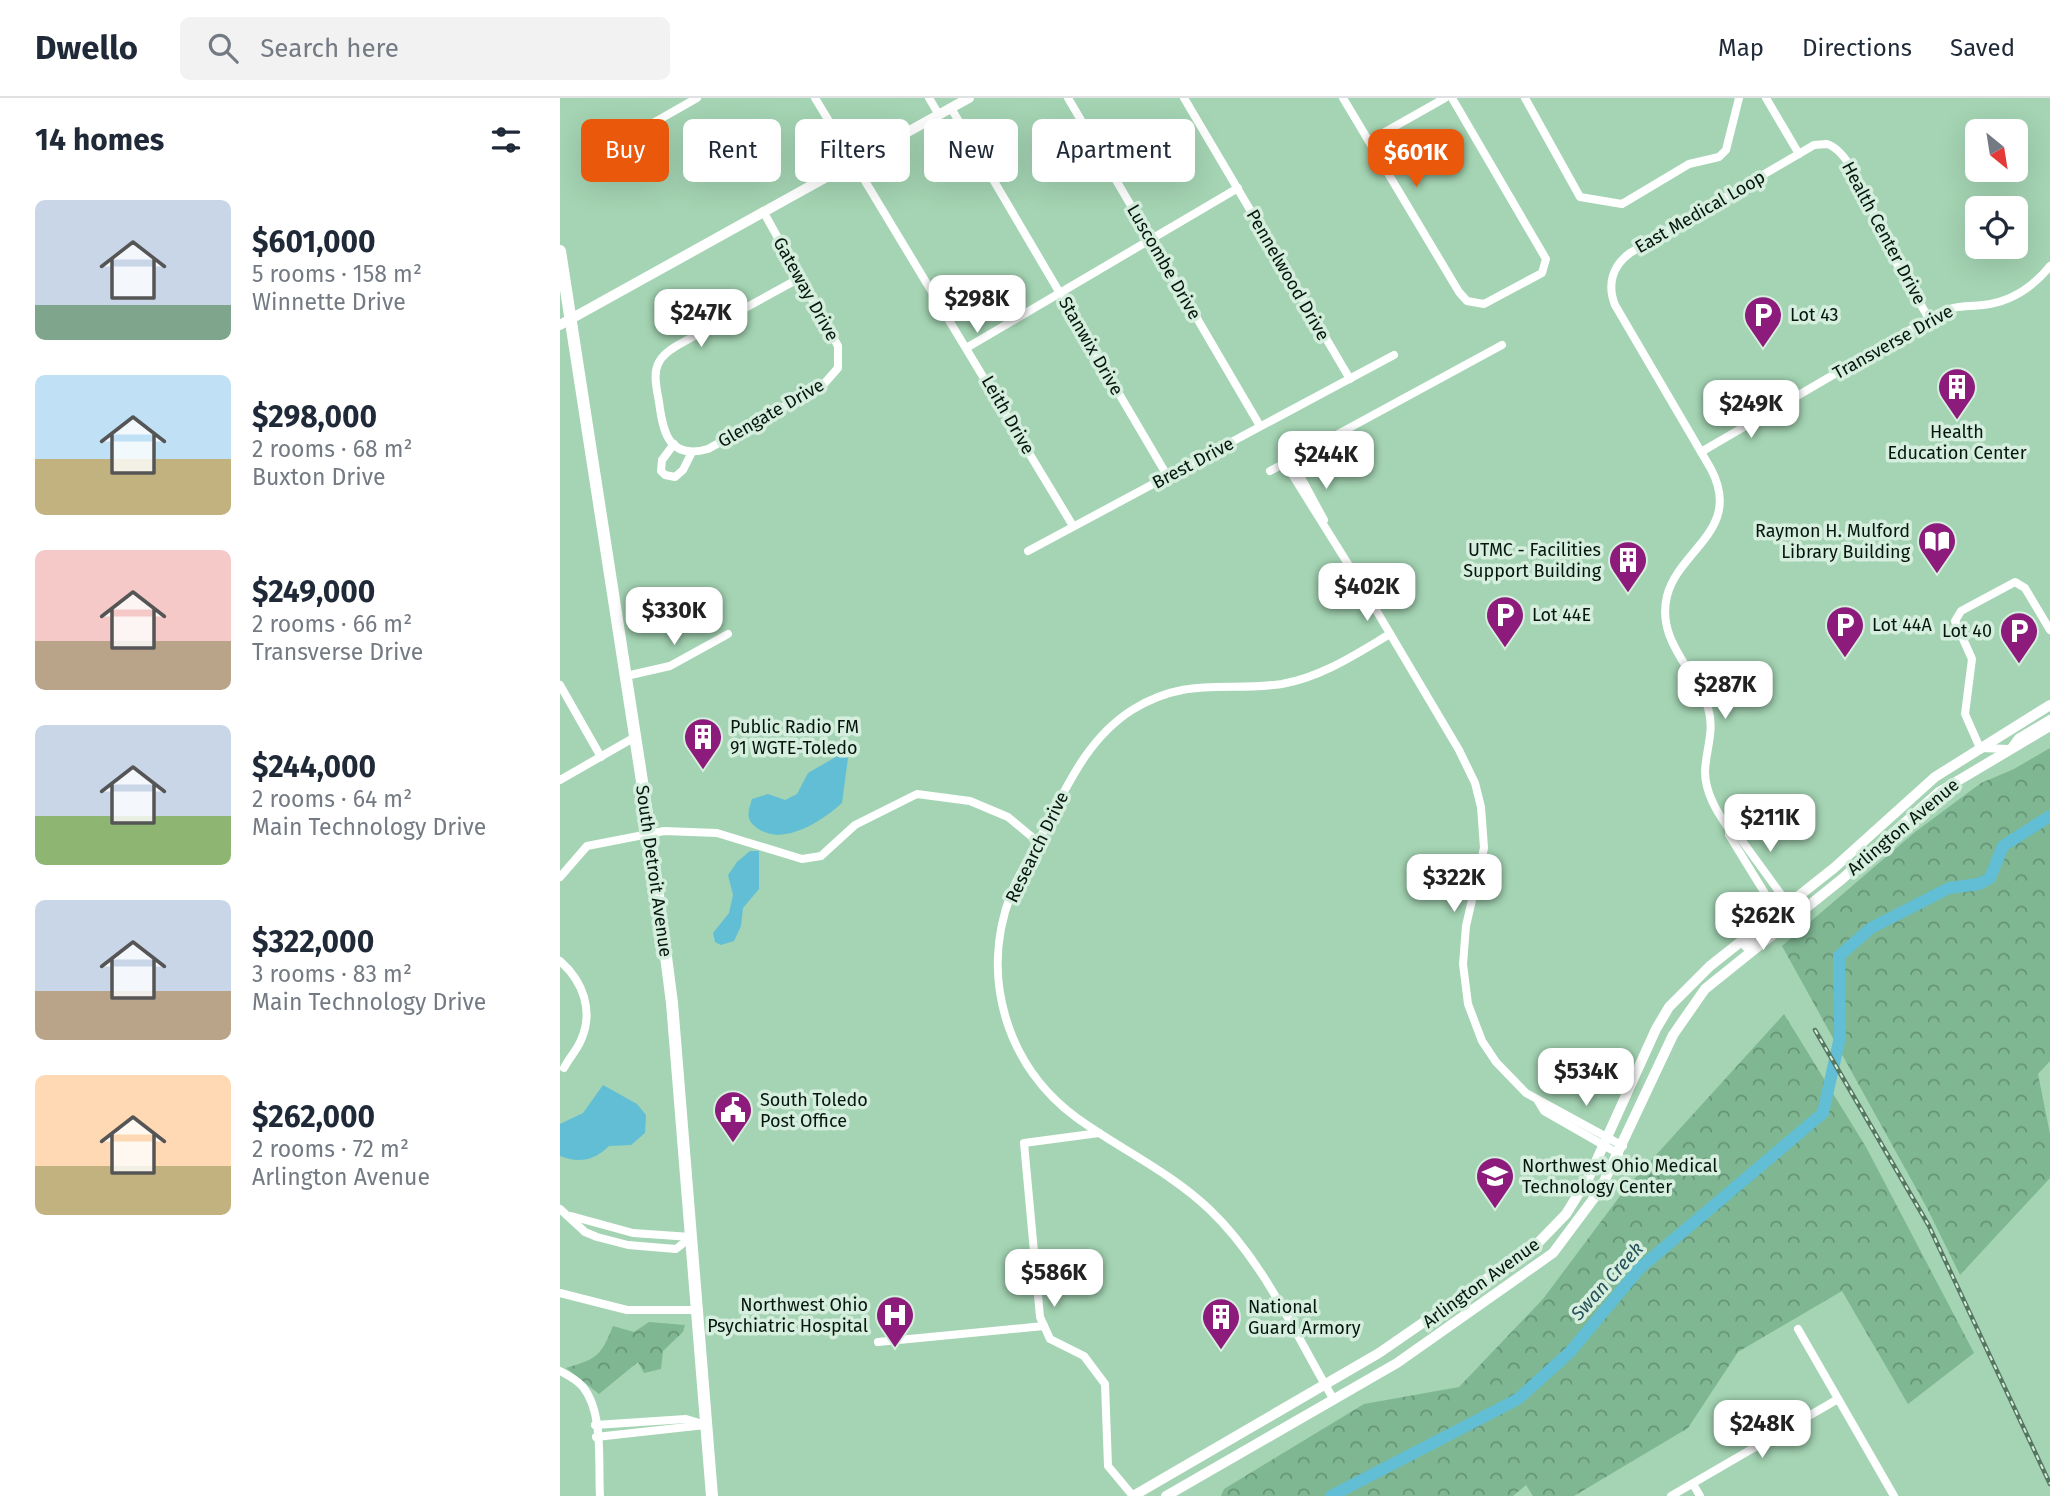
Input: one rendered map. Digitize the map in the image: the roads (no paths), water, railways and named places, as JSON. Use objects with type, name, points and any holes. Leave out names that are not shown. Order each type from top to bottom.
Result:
[{"type":"main road","points":[[910,131],[969,98]]},
{"type":"main road","points":[[565,322],[816,182]]},
{"type":"main road","name":"South Detroit Avenue","points":[[560,251],[565,322],[626,676],[672,1003],[712,1496]]},
{"type":"street","points":[[660,119],[697,98]]},
{"type":"street","name":"Leith Drive","points":[[815,98],[828,119]]},
{"type":"street","points":[[929,98],[939,115]]},
{"type":"street","name":"Luscombe Drive","points":[[1068,98],[1260,426]]},
{"type":"street","name":"Pennelwood Drive","points":[[1184,98],[1350,379]]},
{"type":"street","points":[[1343,98],[1463,298],[1477,305],[1490,302],[1542,273],[1547,262],[1452,98]]},
{"type":"street","points":[[1369,141],[1445,98]]},
{"type":"street","points":[[1525,98],[1580,198],[1615,204],[1622,204],[1689,164],[1719,157],[1726,150],[1739,98]]},
{"type":"street","points":[[1766,98],[1799,154]]},
{"type":"street","name":"Stanwix Drive","points":[[951,108],[1168,477]]},
{"type":"street","name":"Health Center Drive","points":[[1799,154],[1820,143],[1832,145],[1840,152],[1876,212],[1889,248],[1929,319]]},
{"type":"street","name":"East Medical Loop","points":[[1788,904],[1711,800],[1706,782],[1711,733],[1709,713],[1672,644],[1665,618],[1672,585],[1709,536],[1717,518],[1719,500],[1716,482],[1615,305],[1611,293],[1613,275],[1630,253],[1799,154]]},
{"type":"street","name":"Leith Drive","points":[[868,182],[1073,526]]},
{"type":"street","points":[[968,347],[1238,188]]},
{"type":"street","name":"Gateway Drive","points":[[763,211],[798,279],[838,346],[838,368]]},
{"type":"street","name":"Transverse Drive","points":[[1701,452],[1929,319],[1952,307],[1987,304],[2010,298],[2035,283],[2050,266]]},
{"type":"street","points":[[674,444],[662,460],[661,471],[665,475],[675,477],[695,452],[674,444],[663,430],[655,381],[662,358],[676,346],[798,279]]},
{"type":"street","points":[[1270,471],[1502,345]]},
{"type":"street","name":"Brest Drive","points":[[1028,551],[1394,355]]},
{"type":"street","name":"Glengate Drive","points":[[695,452],[824,385],[838,368]]},
{"type":"street","points":[[1288,461],[1466,762],[1481,807],[1483,860],[1463,951],[1465,991],[1471,1017],[1496,1062],[1515,1083],[1538,1101],[1550,1104],[1621,1150]]},
{"type":"street","points":[[2050,630],[2025,588],[2015,582],[1957,615],[1956,626],[1969,649],[1973,663],[1965,702],[1966,718],[1980,748],[2010,749],[2018,738],[2050,719]]},
{"type":"street","points":[[626,676],[670,666],[728,634]]},
{"type":"street","name":"Research Drive","points":[[1334,1400],[1250,1257],[1224,1224],[1179,1185],[1057,1103],[1028,1069],[1010,1034],[1000,1000],[998,967],[1001,932],[1011,894],[1084,755],[1111,726],[1142,705],[1192,687],[1274,684],[1306,678],[1340,664],[1391,634]]},
{"type":"street","points":[[560,685],[601,757]]},
{"type":"street","name":"Arlington Avenue","points":[[1133,1496],[1420,1328],[1537,1244],[1551,1231],[1578,1196],[1606,1142],[1656,1029],[1669,1007],[1710,966],[1834,868],[1935,777],[2050,705]]},
{"type":"street","name":"Arlington Avenue","points":[[1166,1496],[1420,1349],[1553,1253],[1600,1190],[1673,1035],[1705,989],[1833,886],[1939,792],[2050,726]]},
{"type":"street","points":[[560,780],[635,737]]},
{"type":"street","points":[[560,877],[587,846],[650,832],[717,833],[807,859],[829,851],[855,825],[917,794],[970,801],[1009,817],[1038,842]]},
{"type":"street","name":"East Medical Loop","points":[[1730,829],[1730,835],[1777,913]]},
{"type":"street","points":[[1705,989],[1720,966],[1783,918],[1788,904]]},
{"type":"street","points":[[560,961],[577,980],[587,1014],[581,1040],[564,1068]]},
{"type":"street","points":[[1099,1133],[1024,1143],[1040,1317],[1051,1339],[1084,1356],[1105,1384],[1108,1466],[1133,1496]]},
{"type":"street","points":[[560,1209],[585,1232],[628,1245],[676,1249],[691,1237]]},
{"type":"street","points":[[570,1216],[634,1233],[691,1237]]},
{"type":"street","points":[[560,1293],[627,1310],[698,1310]]},
{"type":"street","points":[[878,1342],[1044,1326]]},
{"type":"street","points":[[1798,1329],[1894,1496]]},
{"type":"street","points":[[560,1371],[583,1387],[590,1399],[596,1424],[600,1496]]},
{"type":"street","points":[[1671,1496],[1838,1399]]},
{"type":"street","points":[[596,1424],[687,1419],[706,1425]]},
{"type":"street","points":[[596,1437],[706,1425]]},
{"type":"street","points":[[1145,1496],[1198,1466],[1240,1434]]},
{"type":"street","points":[[1693,1484],[1700,1496]]},
{"type":"water","points":[[841,754],[848,758],[842,803],[834,810],[802,829],[778,835],[767,833],[751,822],[749,812],[752,799],[768,794],[785,800],[797,794],[808,773]]},
{"type":"water","points":[[750,851],[759,851],[759,889],[743,908],[741,926],[734,941],[721,945],[715,942],[713,933],[729,913],[733,895],[728,875],[737,862]]},
{"type":"water","points":[[603,1085],[637,1104],[646,1115],[645,1133],[631,1145],[609,1146],[598,1155],[586,1159],[574,1160],[560,1156],[560,1124],[583,1113]]},
{"type":"waterway","name":"Swan Creek","points":[[1331,1496],[1518,1399],[1570,1352],[1640,1268],[1823,1113],[1840,1037],[1839,956],[1871,928],[1949,888],[1979,884],[1990,878],[2003,846],[2050,816]]},
{"type":"railway","points":[[1815,1030],[1929,1226],[2050,1484]]},
{"type":"place","name":"Lot 43","points":[[1763,349]]},
{"type":"place","name":"Health Education Center","points":[[1957,421]]},
{"type":"place","name":"Raymon H. Mulford Library Building","points":[[1937,575]]},
{"type":"place","name":"UTMC - Facilities Support Building","points":[[1628,594]]},
{"type":"place","name":"Lot 44E","points":[[1505,649]]},
{"type":"place","name":"Lot 44A","points":[[1845,659]]},
{"type":"place","name":"Lot 40","points":[[2019,665]]},
{"type":"place","name":"Public Radio FM 91 WGTE-Toledo","points":[[703,771]]},
{"type":"place","name":"South Toledo Post Office","points":[[733,1144]]},
{"type":"place","name":"Northwest Ohio Medical Technology Center","points":[[1495,1210]]},
{"type":"place","name":"Northwest Ohio Psychiatric Hospital","points":[[895,1349]]},
{"type":"place","name":"National Guard Armory","points":[[1221,1351]]}]
